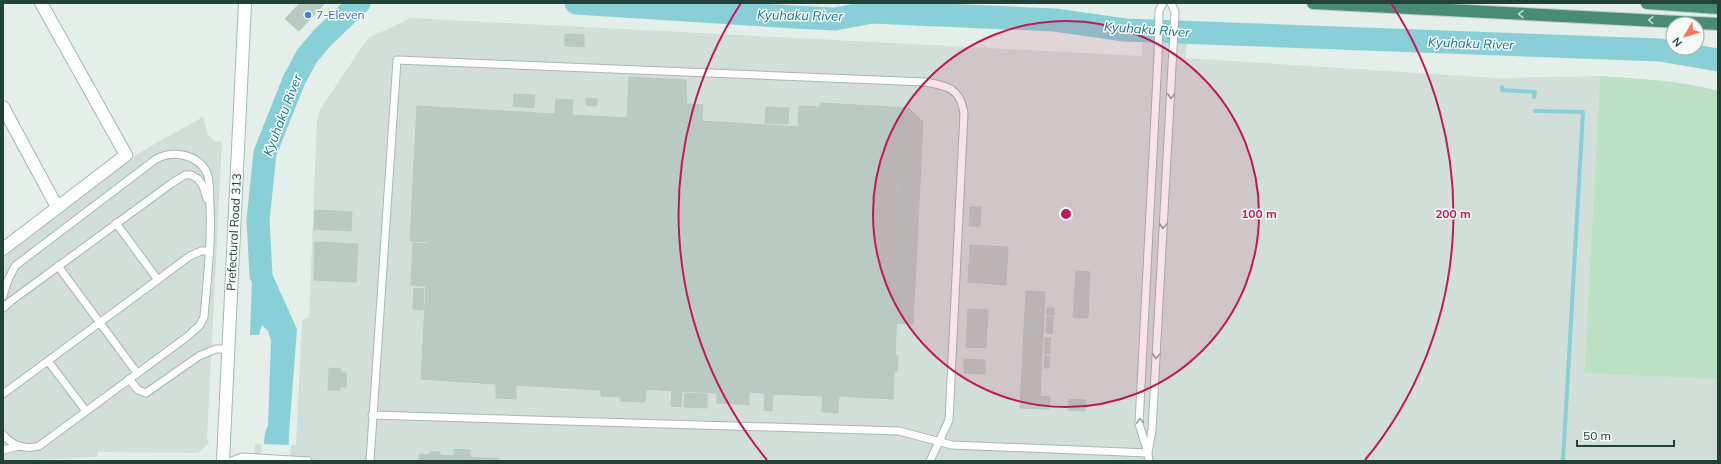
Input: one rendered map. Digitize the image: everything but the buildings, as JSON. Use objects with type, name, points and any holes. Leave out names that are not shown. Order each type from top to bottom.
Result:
[{"type":"highway","points":[[1313,3],[1718,24]]},
{"type":"highway","points":[[1647,3],[1718,8]]},
{"type":"main road","points":[[3,249],[126,155],[41,3]]},
{"type":"main road","name":"Prefectural Road 313","points":[[223,461],[245,3]]},
{"type":"main road","points":[[3,107],[57,207]]},
{"type":"lane","points":[[1148,453],[1139,424],[1158,57],[1159,11],[1163,3]]},
{"type":"lane","points":[[1148,461],[1153,422],[1174,22],[1174,12],[1171,3]]},
{"type":"lane","points":[[370,461],[397,60],[925,82],[941,85],[958,94],[962,101],[964,113],[949,420],[930,461]]},
{"type":"lane","points":[[3,296],[8,280],[15,266],[156,158],[166,154],[180,154],[189,157],[203,167],[207,173],[211,215],[204,316],[200,325],[188,336],[39,446],[27,448],[15,445],[3,435]]},
{"type":"lane","points":[[3,308],[58,266],[185,175],[191,175],[198,179],[203,186],[210,206]]},
{"type":"lane","points":[[116,224],[158,280]]},
{"type":"lane","points":[[3,394],[190,256],[201,251],[208,251]]},
{"type":"lane","points":[[58,266],[137,373]]},
{"type":"lane","points":[[129,379],[138,390],[146,393],[154,389],[199,356],[216,349],[229,349]]},
{"type":"lane","points":[[48,361],[86,411]]},
{"type":"lane","points":[[372,415],[899,431],[952,445],[1148,453]]},
{"type":"lane","points":[[3,450],[19,446]]},
{"type":"lane","points":[[232,461],[242,457],[308,461]]},
{"type":"shaded area","points":[[411,18],[1142,56],[1143,20],[1187,23],[1186,58],[1497,78],[1600,76],[1584,372],[1718,379],[1718,461],[254,461],[255,444],[296,445],[302,320],[309,317],[317,120],[321,108],[368,38]]},
{"type":"shaded area","points":[[203,117],[208,135],[214,141],[222,142],[207,437],[209,443],[198,453],[98,452],[97,457],[3,461],[3,255],[137,154]]},
{"type":"green space","points":[[1600,76],[1674,82],[1718,91],[1718,379],[1584,373]]},
{"type":"water","points":[[259,245],[297,329],[288,461],[262,461],[265,433],[268,425],[271,340],[268,331],[262,325],[259,335],[250,335],[253,253]]},
{"type":"pier","points":[[262,444],[291,445],[290,461],[260,461]]},
{"type":"waterway","name":"Kyuhaku River","points":[[261,275],[258,220],[265,153],[294,80],[307,56],[322,38],[359,3]]},
{"type":"waterway","name":"Kyuhaku River","points":[[576,3],[835,19],[872,12],[1055,20],[1125,30],[1660,50],[1718,60]]},
{"type":"waterway","points":[[1502,87],[1502,90],[1535,92],[1534,97]]},
{"type":"waterway","points":[[1535,111],[1583,112],[1563,461]]},
{"type":"place","name":"7-Eleven","points":[[308,15]]}]
